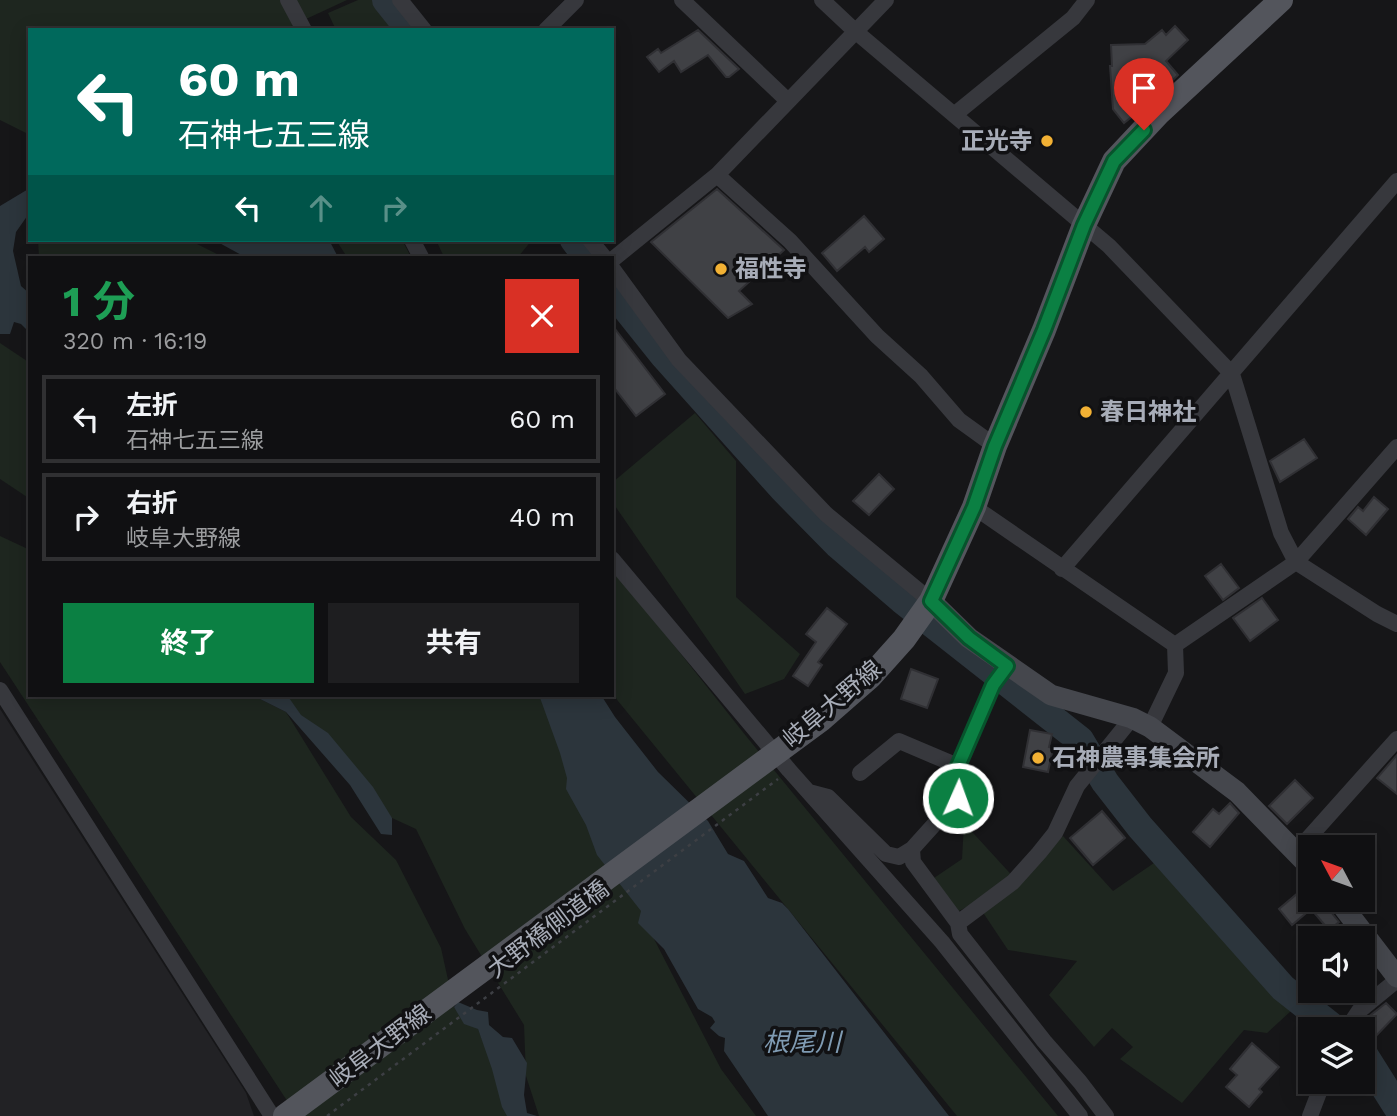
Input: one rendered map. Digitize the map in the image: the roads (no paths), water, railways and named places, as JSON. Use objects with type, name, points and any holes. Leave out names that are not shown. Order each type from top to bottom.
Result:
[{"type":"main road","name":"岐阜大野線","points":[[290,1112],[775,762],[870,677],[924,611],[974,507],[995,446],[1044,330],[1084,225],[1114,161],[1158,114],[1281,0]]},
{"type":"main road","points":[[924,611],[969,638],[1005,668],[1051,695],[1141,722],[1237,792],[1298,854]]},
{"type":"main road","points":[[1347,912],[1397,978]]},
{"type":"street","points":[[289,0],[303,28]]},
{"type":"street","points":[[400,0],[422,28]]},
{"type":"street","points":[[548,28],[576,0]]},
{"type":"street","points":[[682,0],[788,101]]},
{"type":"street","points":[[822,0],[1109,246],[1231,374],[1281,533],[1296,562],[1397,624]]},
{"type":"street","points":[[614,258],[717,175],[886,0]]},
{"type":"street","points":[[954,115],[1073,18],[1087,0]]},
{"type":"street","points":[[717,175],[790,241],[877,336],[921,376],[959,420],[995,446]]},
{"type":"street","points":[[1062,569],[1397,181]]},
{"type":"street","points":[[592,242],[603,256]]},
{"type":"street","points":[[614,271],[678,360],[817,505],[924,611]]},
{"type":"street","points":[[1175,645],[1296,562],[1397,447]]},
{"type":"street","points":[[974,507],[1175,645]]},
{"type":"street","points":[[614,561],[775,762],[809,792],[942,942],[1080,1116]]},
{"type":"street","points":[[958,922],[1013,882],[1055,833],[1077,786],[1141,722],[1176,673],[1175,645]]},
{"type":"street","points":[[809,792],[828,797],[886,854],[898,857],[912,849],[958,798],[958,766],[993,685],[1005,668]]},
{"type":"street","points":[[0,690],[272,1116]]},
{"type":"street","points":[[1296,852],[1397,739]]},
{"type":"street","points":[[860,773],[899,741],[958,766]]},
{"type":"street","points":[[912,849],[913,862],[958,922],[960,933],[1106,1116]]},
{"type":"street","points":[[1355,1017],[1397,978]]},
{"type":"street","points":[[1310,1116],[1318,1094]]},
{"type":"water","points":[[28,189],[28,215],[16,232],[13,251],[21,286],[28,292],[28,331],[21,324],[14,322],[10,334],[0,334],[0,206]]},
{"type":"water","points":[[218,242],[330,242],[337,256],[243,256]]},
{"type":"water","points":[[256,697],[288,697],[301,715],[328,733],[373,787],[392,818],[392,835],[381,834],[350,785],[286,712]]},
{"type":"water","name":"根尾川","points":[[540,697],[602,697],[658,772],[708,821],[728,854],[744,861],[768,898],[782,903],[788,909],[949,1116],[768,1116],[724,1051],[725,1038],[710,1028],[715,1022],[712,1017],[698,1009],[664,949],[638,923],[641,911],[597,855],[586,825],[566,789],[567,778]]},
{"type":"water","points":[[458,1002],[488,1012],[489,1025],[503,1037],[512,1038],[527,1063],[524,1095],[527,1113],[537,1116],[507,1116],[478,1029],[464,1024],[454,1007]]},
{"type":"waterway","points":[[386,0],[408,28]]},
{"type":"waterway","points":[[576,242],[586,256]]},
{"type":"waterway","points":[[614,294],[664,356],[783,489],[838,545],[902,600],[1080,740],[1105,782],[1140,827],[1283,988],[1320,1017]]},
{"type":"waterway","points":[[1375,1072],[1397,1107]]},
{"type":"place","name":"正光寺","points":[[1047,141]]},
{"type":"place","name":"福性寺","points":[[721,269]]},
{"type":"place","name":"春日神社","points":[[1086,412]]},
{"type":"place","name":"石神農事集会所","points":[[1038,758]]}]
